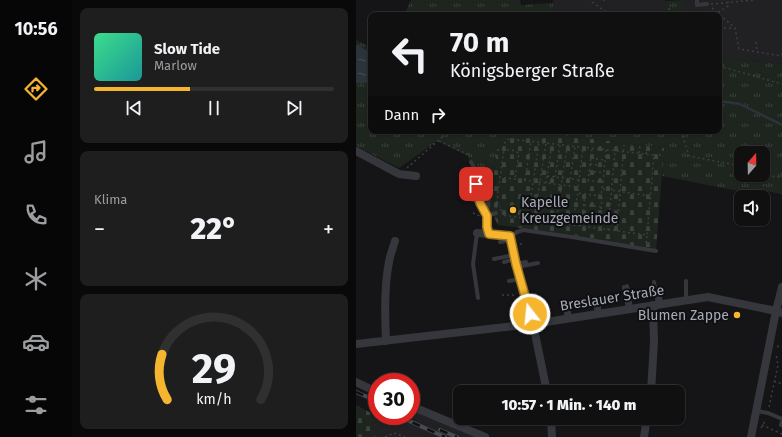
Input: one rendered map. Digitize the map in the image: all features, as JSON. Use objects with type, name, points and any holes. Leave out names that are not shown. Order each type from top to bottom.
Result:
[{"type":"street","points":[[356,151],[399,174],[416,176]]},
{"type":"street","points":[[477,233],[511,238],[515,261],[533,324],[546,385]]},
{"type":"street","points":[[386,341],[386,282],[389,261],[396,241]]},
{"type":"street","points":[[751,437],[779,312],[782,287]]},
{"type":"street","name":"Breslauer Straße","points":[[356,344],[533,324],[629,308],[712,297],[779,312]]},
{"type":"street","points":[[651,385],[657,304]]},
{"type":"street","points":[[356,382],[368,388]]},
{"type":"street","points":[[420,410],[485,437]]},
{"type":"street","points":[[551,425],[552,437]]},
{"type":"street","points":[[644,437],[646,425]]},
{"type":"lane","points":[[696,0],[697,5],[708,4]]},
{"type":"lane","points":[[471,162],[475,169],[491,175],[487,216],[487,227],[489,234]]},
{"type":"lane","points":[[476,184],[480,203],[487,216]]},
{"type":"lane","points":[[470,199],[480,203]]},
{"type":"lane","points":[[487,216],[496,213]]},
{"type":"lane","points":[[500,242],[511,238],[517,232],[523,230],[656,252]]},
{"type":"lane","points":[[477,233],[473,264],[478,298]]},
{"type":"lane","points":[[494,260],[538,263]]},
{"type":"lane","points":[[504,262],[526,262]]},
{"type":"lane","points":[[509,281],[520,279]]},
{"type":"lane","points":[[686,281],[686,300]]},
{"type":"lane","points":[[654,282],[657,304]]},
{"type":"lane","points":[[626,287],[629,308]]},
{"type":"lane","points":[[657,304],[659,291]]},
{"type":"lane","points":[[514,304],[526,301],[535,295]]},
{"type":"lane","points":[[597,302],[599,313]]},
{"type":"lane","points":[[567,307],[569,318]]},
{"type":"lane","points":[[756,411],[768,413],[782,422]]},
{"type":"path","points":[[708,4],[756,0]]},
{"type":"path","points":[[592,2],[606,12]]},
{"type":"path","points":[[719,12],[728,6],[729,2]]},
{"type":"path","points":[[708,4],[716,12]]},
{"type":"path","points":[[669,8],[670,12]]},
{"type":"path","points":[[722,17],[735,28],[739,49],[782,56],[782,49]]},
{"type":"path","points":[[722,28],[735,28]]},
{"type":"path","points":[[756,42],[757,52]]},
{"type":"path","points":[[722,67],[782,84]]},
{"type":"path","points":[[399,174],[446,134]]},
{"type":"path","points":[[682,134],[689,156],[734,165]]},
{"type":"path","points":[[502,208],[497,202],[499,177],[505,142],[509,139],[661,155]]},
{"type":"path","points":[[439,141],[470,156],[471,162],[465,169],[461,184]]},
{"type":"path","points":[[525,180],[531,142]]},
{"type":"path","points":[[522,218],[530,203],[539,142]]},
{"type":"path","points":[[534,220],[546,143]]},
{"type":"path","points":[[546,183],[552,144]]},
{"type":"path","points":[[555,177],[560,145]]},
{"type":"path","points":[[617,231],[624,145]]},
{"type":"path","points":[[631,152],[632,145]]},
{"type":"path","points":[[556,222],[567,146]]},
{"type":"path","points":[[570,179],[575,146]]},
{"type":"path","points":[[639,153],[640,146]]},
{"type":"path","points":[[572,225],[584,147]]},
{"type":"path","points":[[588,181],[592,148]]},
{"type":"path","points":[[646,154],[647,148]]},
{"type":"path","points":[[497,150],[512,150],[519,154],[515,179]]},
{"type":"path","points":[[600,229],[602,207],[601,196],[606,150]]},
{"type":"path","points":[[608,230],[615,151]]},
{"type":"path","points":[[645,249],[654,155]]},
{"type":"path","points":[[591,158],[606,160]]},
{"type":"path","points":[[590,164],[605,166]]},
{"type":"path","points":[[589,171],[604,173]]},
{"type":"path","points":[[546,176],[603,182]]},
{"type":"path","points":[[770,176],[782,177]]},
{"type":"path","points":[[499,177],[578,187]]},
{"type":"path","points":[[763,186],[765,182]]},
{"type":"path","points":[[602,188],[650,196]]},
{"type":"path","points":[[578,193],[601,196]]},
{"type":"path","points":[[581,226],[585,194]]},
{"type":"path","points":[[584,205],[602,207]]},
{"type":"path","points":[[496,213],[501,216],[647,235]]},
{"type":"path","points":[[582,216],[601,219]]},
{"type":"path","points":[[502,295],[514,295],[518,292]]},
{"type":"path","points":[[759,432],[768,413],[778,364],[776,352]]},
{"type":"path","points":[[774,381],[782,384]]},
{"type":"path","points":[[754,423],[782,434]]},
{"type":"path","points":[[385,437],[394,433],[405,437]]},
{"type":"shaded area","points":[[553,0],[665,0],[666,12],[554,12]]},
{"type":"shaded area","points":[[684,0],[782,0],[782,64],[722,58],[722,12],[684,12]]},
{"type":"shaded area","points":[[420,412],[479,437],[375,437],[373,425],[420,425]]},
{"type":"green space","points":[[411,0],[520,0],[521,5],[553,3],[554,12],[405,12]]},
{"type":"green space","points":[[684,0],[684,12],[666,12],[665,1]]},
{"type":"green space","points":[[356,40],[368,46],[368,134],[505,134],[499,138],[488,210],[468,156],[437,141],[399,168],[356,146]]},
{"type":"green space","points":[[722,58],[782,64],[782,194],[770,192],[770,190],[734,190],[662,176],[664,148],[552,134],[722,134]]},
{"type":"green space","points":[[505,134],[552,134],[664,148],[656,250],[573,235],[498,225],[492,213],[488,210],[499,138]]},
{"type":"green space","points":[[770,159],[782,159],[782,169],[770,169]]},
{"type":"green space","points":[[356,405],[368,411],[368,425],[373,425],[375,437],[356,437]]},
{"type":"water","points":[[356,46],[368,52],[368,82],[356,83]]},
{"type":"waterway","points":[[356,46],[368,52]]},
{"type":"waterway","points":[[722,101],[740,104],[782,125]]},
{"type":"railway","points":[[356,392],[368,397]]},
{"type":"railway","points":[[418,425],[445,437]]},
{"type":"railway","points":[[440,430],[457,437]]},
{"type":"place","name":"Kapelle Kreuzgemeinde","points":[[513,210]]},
{"type":"place","name":"Blumen Zappe","points":[[737,315]]},
{"type":"route","points":[[476,184],[480,203],[487,216],[487,227],[489,234],[510,236],[530,314]]}]
